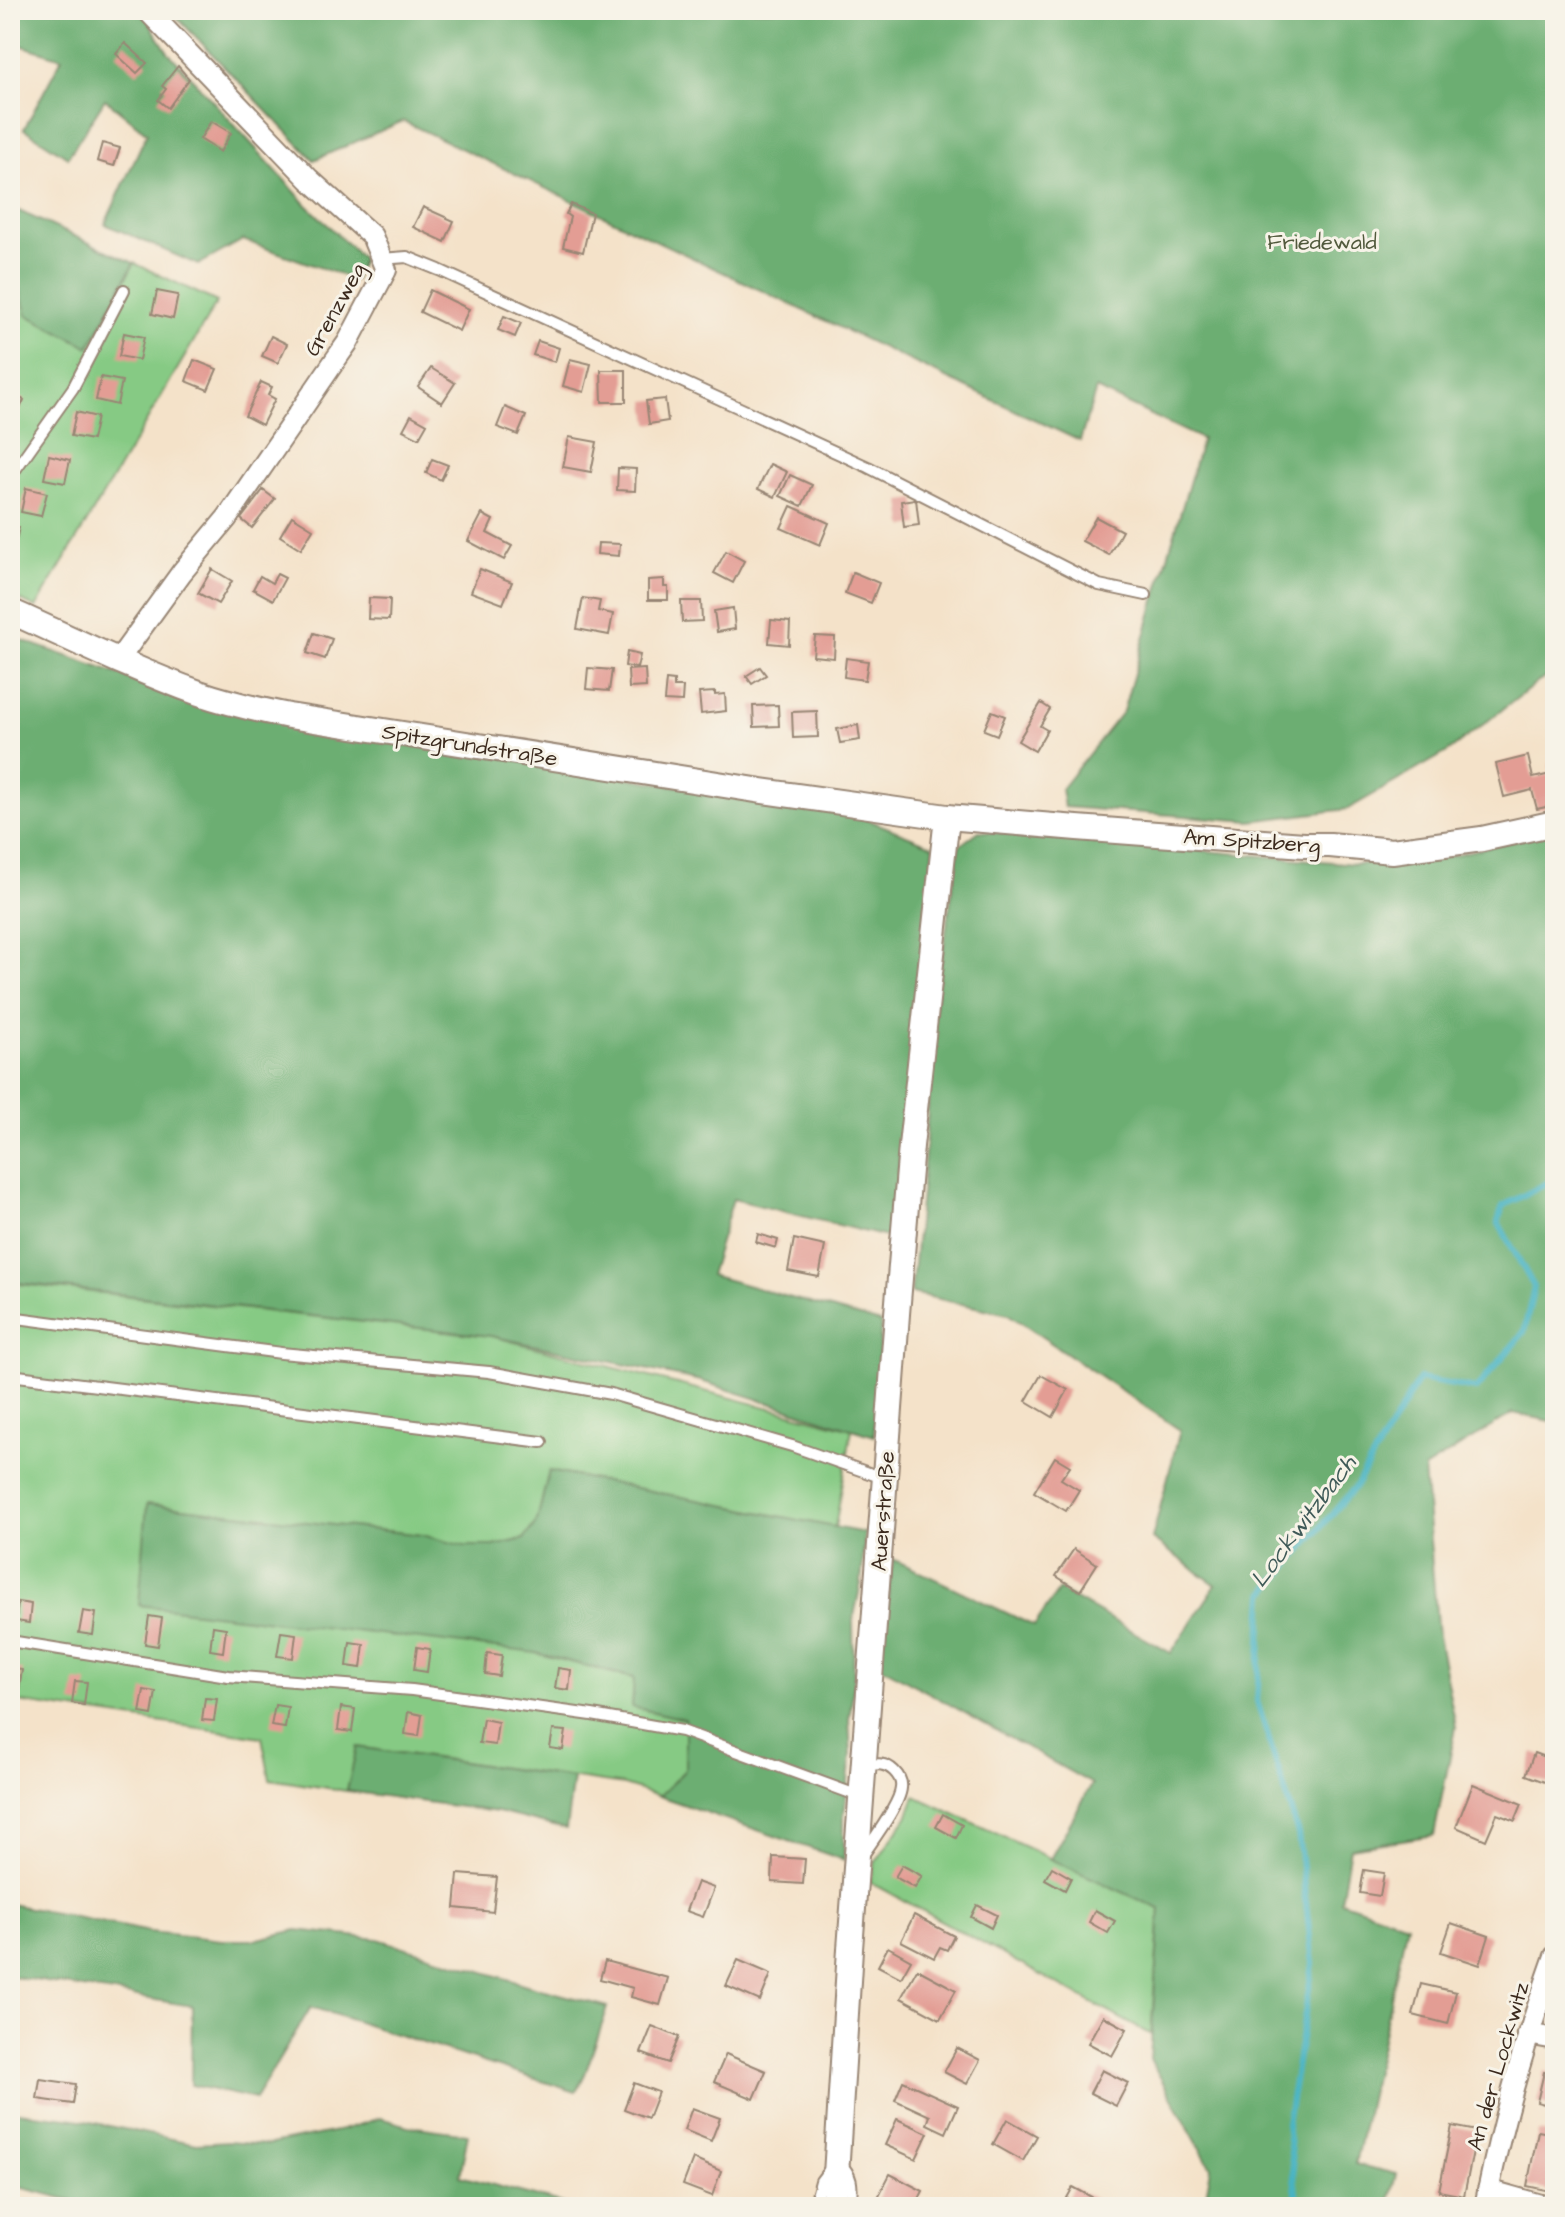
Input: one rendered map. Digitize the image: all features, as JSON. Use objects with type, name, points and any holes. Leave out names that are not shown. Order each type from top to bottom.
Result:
[{"type":"street","name":"Grenzweg","points":[[119,659],[182,572],[227,518],[348,342],[386,270],[372,236],[309,179],[147,10]]},
{"type":"street","name":"Spitzgrundstraße","points":[[10,611],[200,693],[242,706],[762,791],[947,817]]},
{"type":"street","name":"Am Spitzberg","points":[[947,817],[1392,851],[1482,839],[1555,823]]},
{"type":"street","name":"Auerstraße","points":[[834,2207],[863,1767],[911,1146],[947,817]]},
{"type":"street","name":"An der Lockwitz","points":[[1548,2207],[1487,2198],[1528,2034],[1555,1956]]},
{"type":"street","points":[[1528,2034],[1555,2039]]},
{"type":"lane","points":[[381,259],[407,257],[439,270],[868,467],[1099,585],[1146,595]]},
{"type":"lane","points":[[10,477],[73,388],[124,290]]},
{"type":"lane","points":[[10,1317],[281,1353],[489,1372],[611,1394],[792,1446],[884,1479]]},
{"type":"lane","points":[[10,1375],[542,1442]]},
{"type":"lane","points":[[10,1641],[228,1676],[412,1690],[682,1731],[861,1797]]},
{"type":"lane","points":[[856,1867],[898,1799],[902,1784],[897,1774],[886,1765],[878,1763],[863,1767]]},
{"type":"lane","points":[[814,2207],[821,2181],[837,2159],[849,2171],[851,2207]]},
{"type":"green space","points":[[10,10],[141,10],[168,52],[307,205],[362,258],[355,280],[243,240],[198,265],[105,224],[147,133],[105,99],[68,157],[24,129],[62,58],[10,42]]},
{"type":"green space","name":"Friedewald","points":[[170,10],[1555,10],[1555,673],[1538,682],[1449,751],[1348,809],[1251,821],[1064,807],[1061,789],[1123,711],[1202,439],[1096,389],[1080,441],[403,121],[314,160]]},
{"type":"green space","points":[[10,207],[134,263],[89,347],[27,315],[14,270],[10,267]]},
{"type":"green space","points":[[134,263],[217,302],[36,608],[10,595],[10,267],[90,346]]},
{"type":"green space","points":[[10,636],[217,709],[861,817],[934,846],[891,1238],[733,1199],[710,1275],[881,1323],[874,1436],[701,1381],[491,1336],[10,1282]]},
{"type":"green space","points":[[979,831],[1355,864],[1424,862],[1555,831],[1555,1422],[1513,1413],[1424,1469],[1438,1636],[1456,1727],[1434,1835],[1350,1848],[1341,1901],[1407,1924],[1355,2164],[1396,2174],[1388,2207],[1204,2207],[1211,2168],[1150,2059],[1160,1909],[1050,1859],[1092,1784],[879,1665],[893,1559],[1034,1626],[1059,1590],[1171,1653],[1216,1585],[1152,1539],[1180,1430],[1008,1314],[911,1293],[935,1004],[959,846]]},
{"type":"green space","points":[[10,1283],[491,1336],[852,1429],[835,1527],[549,1471],[537,1521],[524,1539],[494,1546],[464,1547],[422,1535],[147,1504],[536,1653],[635,1679],[632,1707],[685,1719],[685,1770],[659,1796],[624,1785],[358,1747],[347,1791],[270,1779],[262,1737],[10,1701]]},
{"type":"green space","points":[[549,1471],[865,1533],[861,1583],[853,1621],[854,1686],[849,1719],[851,1755],[844,1815],[844,1860],[659,1796],[685,1770],[685,1719],[632,1707],[634,1678],[536,1653],[139,1605],[147,1504],[422,1535],[464,1546],[494,1546],[524,1539],[537,1521]]},
{"type":"green space","points":[[357,1747],[573,1778],[566,1829],[497,1812],[347,1791]]},
{"type":"green space","points":[[915,1796],[1160,1909],[1151,2035],[870,1882],[875,1863],[907,1817]]},
{"type":"green space","points":[[10,1904],[150,1932],[222,1940],[254,1940],[297,1930],[378,1939],[608,2007],[576,2092],[311,2007],[255,2099],[191,2085],[192,2006],[10,1976]]},
{"type":"green space","points":[[10,2111],[76,2119],[196,2144],[228,2142],[266,2145],[342,2130],[380,2118],[409,2126],[468,2134],[460,2176],[576,2207],[100,2207],[10,2185]]},
{"type":"building","points":[[125,43],[147,63],[137,73],[116,54]]},
{"type":"building","points":[[178,66],[189,79],[168,108],[158,100],[166,89],[162,86]]},
{"type":"building","points":[[211,121],[231,133],[220,152],[200,139]]},
{"type":"building","points":[[102,143],[120,148],[114,166],[97,161]]},
{"type":"building","points":[[571,204],[592,213],[583,252],[563,247],[570,217],[566,214]]},
{"type":"building","points":[[423,207],[454,221],[445,242],[413,227]]},
{"type":"building","points":[[430,290],[469,309],[459,331],[420,312]]},
{"type":"building","points":[[157,291],[178,295],[173,319],[152,314]]},
{"type":"building","points":[[504,316],[521,323],[515,337],[498,330]]},
{"type":"building","points":[[124,333],[144,337],[139,360],[119,356]]},
{"type":"building","points":[[271,336],[287,344],[278,363],[262,356]]},
{"type":"building","points":[[538,341],[559,348],[555,362],[533,355]]},
{"type":"building","points":[[570,359],[591,364],[584,392],[563,386]]},
{"type":"building","points":[[194,360],[217,369],[208,390],[186,381]]},
{"type":"building","points":[[431,368],[455,383],[442,403],[418,387]]},
{"type":"building","points":[[601,370],[626,370],[626,402],[602,402]]},
{"type":"building","points":[[101,377],[122,381],[117,405],[96,400]]},
{"type":"building","points":[[261,382],[272,387],[268,395],[275,399],[262,425],[245,416]]},
{"type":"building","points":[[10,393],[24,400],[10,430]]},
{"type":"building","points":[[665,399],[668,421],[649,424],[646,401]]},
{"type":"building","points":[[505,407],[526,416],[518,435],[497,427]]},
{"type":"building","points":[[76,412],[97,417],[92,440],[71,436]]},
{"type":"building","points":[[411,415],[427,424],[419,438],[403,430]]},
{"type":"building","points":[[569,437],[597,442],[591,472],[563,467]]},
{"type":"building","points":[[49,455],[70,460],[65,483],[44,479]]},
{"type":"building","points":[[432,459],[448,465],[441,480],[426,473]]},
{"type":"building","points":[[770,464],[787,472],[775,497],[758,489]]},
{"type":"building","points":[[618,468],[636,469],[635,491],[617,490]]},
{"type":"building","points":[[790,475],[812,485],[802,506],[780,496]]},
{"type":"building","points":[[26,488],[47,493],[41,516],[21,512]]},
{"type":"building","points":[[263,490],[275,499],[252,528],[241,519]]},
{"type":"building","points":[[916,499],[919,525],[904,527],[901,501]]},
{"type":"building","points":[[791,506],[829,523],[820,545],[781,528]]},
{"type":"building","points":[[482,514],[493,520],[487,533],[512,546],[504,560],[468,541]]},
{"type":"building","points":[[292,516],[313,529],[301,549],[280,536]]},
{"type":"building","points":[[1096,517],[1122,531],[1109,555],[1082,541]]},
{"type":"building","points":[[10,525],[19,527],[14,550],[10,549]]},
{"type":"building","points":[[598,543],[620,544],[619,556],[597,554]]},
{"type":"building","points":[[726,551],[744,561],[733,583],[714,573]]},
{"type":"building","points":[[212,569],[232,581],[218,604],[198,593]]},
{"type":"building","points":[[480,569],[512,582],[503,604],[471,592]]},
{"type":"building","points":[[853,572],[879,583],[871,603],[845,593]]},
{"type":"building","points":[[277,574],[285,578],[273,600],[253,589],[260,576],[272,583]]},
{"type":"building","points":[[664,579],[664,587],[668,587],[668,600],[648,600],[648,580]]},
{"type":"building","points":[[369,598],[390,599],[389,620],[368,619]]},
{"type":"building","points":[[583,598],[600,601],[598,611],[613,614],[609,635],[577,629]]},
{"type":"building","points":[[681,601],[701,601],[702,621],[682,622]]},
{"type":"building","points":[[733,608],[735,629],[717,632],[714,611]]},
{"type":"building","points":[[771,620],[790,622],[789,645],[769,643]]},
{"type":"building","points":[[314,633],[332,639],[325,659],[307,653]]},
{"type":"building","points":[[815,636],[835,637],[834,658],[813,656]]},
{"type":"building","points":[[627,652],[640,655],[637,668],[625,666]]},
{"type":"building","points":[[846,658],[868,661],[865,680],[844,677]]},
{"type":"building","points":[[760,667],[766,675],[752,684],[746,676]]},
{"type":"building","points":[[588,668],[612,670],[609,691],[586,689]]},
{"type":"building","points":[[645,669],[646,687],[629,688],[628,670]]},
{"type":"building","points":[[666,680],[674,681],[674,687],[683,687],[682,702],[664,701]]},
{"type":"building","points":[[715,692],[715,695],[725,694],[726,711],[701,714],[699,693]]},
{"type":"building","points":[[1041,703],[1050,709],[1040,726],[1047,730],[1035,751],[1018,741]]},
{"type":"building","points":[[778,705],[779,726],[754,727],[753,706]]},
{"type":"building","points":[[817,711],[818,737],[793,738],[792,712]]},
{"type":"building","points":[[992,711],[1005,716],[997,735],[984,730]]},
{"type":"building","points":[[858,725],[860,740],[840,743],[837,729]]},
{"type":"building","points":[[1528,756],[1533,778],[1551,774],[1549,764],[1555,762],[1555,805],[1537,809],[1532,790],[1504,797],[1496,764]]},
{"type":"building","points":[[758,1234],[778,1240],[776,1248],[756,1242]]},
{"type":"building","points":[[794,1239],[825,1246],[819,1277],[788,1271]]},
{"type":"building","points":[[1041,1375],[1068,1390],[1053,1417],[1026,1401]]},
{"type":"building","points":[[1055,1457],[1070,1466],[1061,1479],[1079,1490],[1066,1511],[1034,1492]]},
{"type":"building","points":[[1074,1549],[1097,1564],[1080,1591],[1056,1576]]},
{"type":"building","points":[[18,1602],[31,1604],[29,1623],[16,1621]]},
{"type":"building","points":[[83,1611],[96,1613],[93,1635],[79,1633]]},
{"type":"building","points":[[149,1616],[162,1618],[158,1646],[145,1644]]},
{"type":"building","points":[[213,1626],[226,1628],[223,1652],[210,1650]]},
{"type":"building","points":[[281,1632],[296,1634],[293,1658],[277,1656]]},
{"type":"building","points":[[350,1642],[364,1644],[361,1668],[347,1666]]},
{"type":"building","points":[[417,1647],[430,1649],[427,1672],[414,1670]]},
{"type":"building","points":[[487,1653],[502,1655],[499,1676],[485,1674]]},
{"type":"building","points":[[10,1668],[22,1670],[19,1691],[10,1690]]},
{"type":"building","points":[[558,1668],[571,1670],[569,1690],[555,1688]]},
{"type":"building","points":[[75,1681],[87,1682],[84,1705],[72,1703]]},
{"type":"building","points":[[144,1690],[156,1692],[152,1715],[140,1713]]},
{"type":"building","points":[[205,1698],[217,1699],[214,1721],[202,1720]]},
{"type":"building","points":[[275,1705],[288,1707],[285,1728],[271,1726]]},
{"type":"building","points":[[341,1707],[355,1709],[352,1732],[338,1730]]},
{"type":"building","points":[[408,1712],[422,1715],[419,1736],[405,1734]]},
{"type":"building","points":[[483,1719],[498,1722],[495,1745],[479,1743]]},
{"type":"building","points":[[553,1730],[566,1731],[563,1750],[550,1748]]},
{"type":"building","points":[[1534,1753],[1555,1761],[1550,1784],[1526,1775]]},
{"type":"building","points":[[1473,1784],[1522,1804],[1515,1821],[1497,1814],[1486,1840],[1456,1827]]},
{"type":"building","points":[[943,1814],[962,1825],[956,1838],[936,1827]]},
{"type":"building","points":[[773,1857],[805,1859],[803,1884],[772,1882]]},
{"type":"building","points":[[902,1865],[922,1876],[915,1888],[895,1877]]},
{"type":"building","points":[[1052,1867],[1071,1878],[1065,1890],[1045,1879]]},
{"type":"building","points":[[1364,1870],[1384,1873],[1380,1896],[1360,1893]]},
{"type":"building","points":[[458,1874],[497,1877],[493,1912],[455,1908]]},
{"type":"building","points":[[697,1882],[714,1888],[703,1917],[686,1911]]},
{"type":"building","points":[[977,1905],[997,1915],[991,1928],[971,1917]]},
{"type":"building","points":[[1095,1910],[1115,1921],[1108,1933],[1089,1922]]},
{"type":"building","points":[[914,1915],[954,1936],[947,1950],[940,1947],[934,1958],[901,1941]]},
{"type":"building","points":[[1451,1923],[1489,1936],[1480,1965],[1441,1952]]},
{"type":"building","points":[[888,1947],[911,1960],[901,1978],[878,1966]]},
{"type":"building","points":[[738,1960],[771,1974],[760,2001],[726,1986]]},
{"type":"building","points":[[605,1961],[668,1978],[660,2005],[631,1997],[633,1988],[600,1979]]},
{"type":"building","points":[[917,1969],[956,1990],[940,2019],[901,1998]]},
{"type":"building","points":[[1421,1984],[1456,1992],[1448,2024],[1413,2015]]},
{"type":"building","points":[[1103,2016],[1127,2029],[1112,2056],[1088,2043]]},
{"type":"building","points":[[652,2026],[679,2037],[668,2063],[641,2053]]},
{"type":"building","points":[[957,2048],[980,2060],[967,2084],[944,2072]]},
{"type":"building","points":[[726,2054],[766,2071],[754,2099],[714,2082]]},
{"type":"building","points":[[1102,2070],[1128,2083],[1116,2106],[1090,2093]]},
{"type":"building","points":[[1544,2072],[1555,2075],[1555,2107],[1537,2102]]},
{"type":"building","points":[[40,2079],[76,2084],[73,2104],[37,2099]]},
{"type":"building","points":[[903,2081],[958,2106],[946,2133],[927,2124],[930,2116],[895,2100]]},
{"type":"building","points":[[634,2083],[658,2092],[648,2118],[624,2109]]},
{"type":"building","points":[[692,2108],[720,2118],[711,2141],[684,2130]]},
{"type":"building","points":[[897,2119],[928,2133],[916,2159],[885,2145]]},
{"type":"building","points":[[1007,2119],[1037,2136],[1023,2161],[993,2144]]},
{"type":"building","points":[[1452,2126],[1477,2131],[1464,2196],[1439,2191]]},
{"type":"building","points":[[1538,2131],[1555,2134],[1555,2192],[1527,2186]]},
{"type":"building","points":[[693,2159],[721,2171],[712,2196],[683,2185]]},
{"type":"building","points":[[890,2174],[923,2191],[915,2207],[883,2207],[875,2203]]},
{"type":"building","points":[[1073,2187],[1097,2200],[1093,2207],[1062,2207]]},
{"type":"waterway","name":"Lockwitzbach","points":[[1298,2207],[1287,2124],[1313,1964],[1298,1834],[1257,1701],[1264,1594],[1356,1486],[1419,1379],[1476,1389],[1524,1332],[1534,1287],[1498,1222],[1503,1206],[1555,1179]]}]
